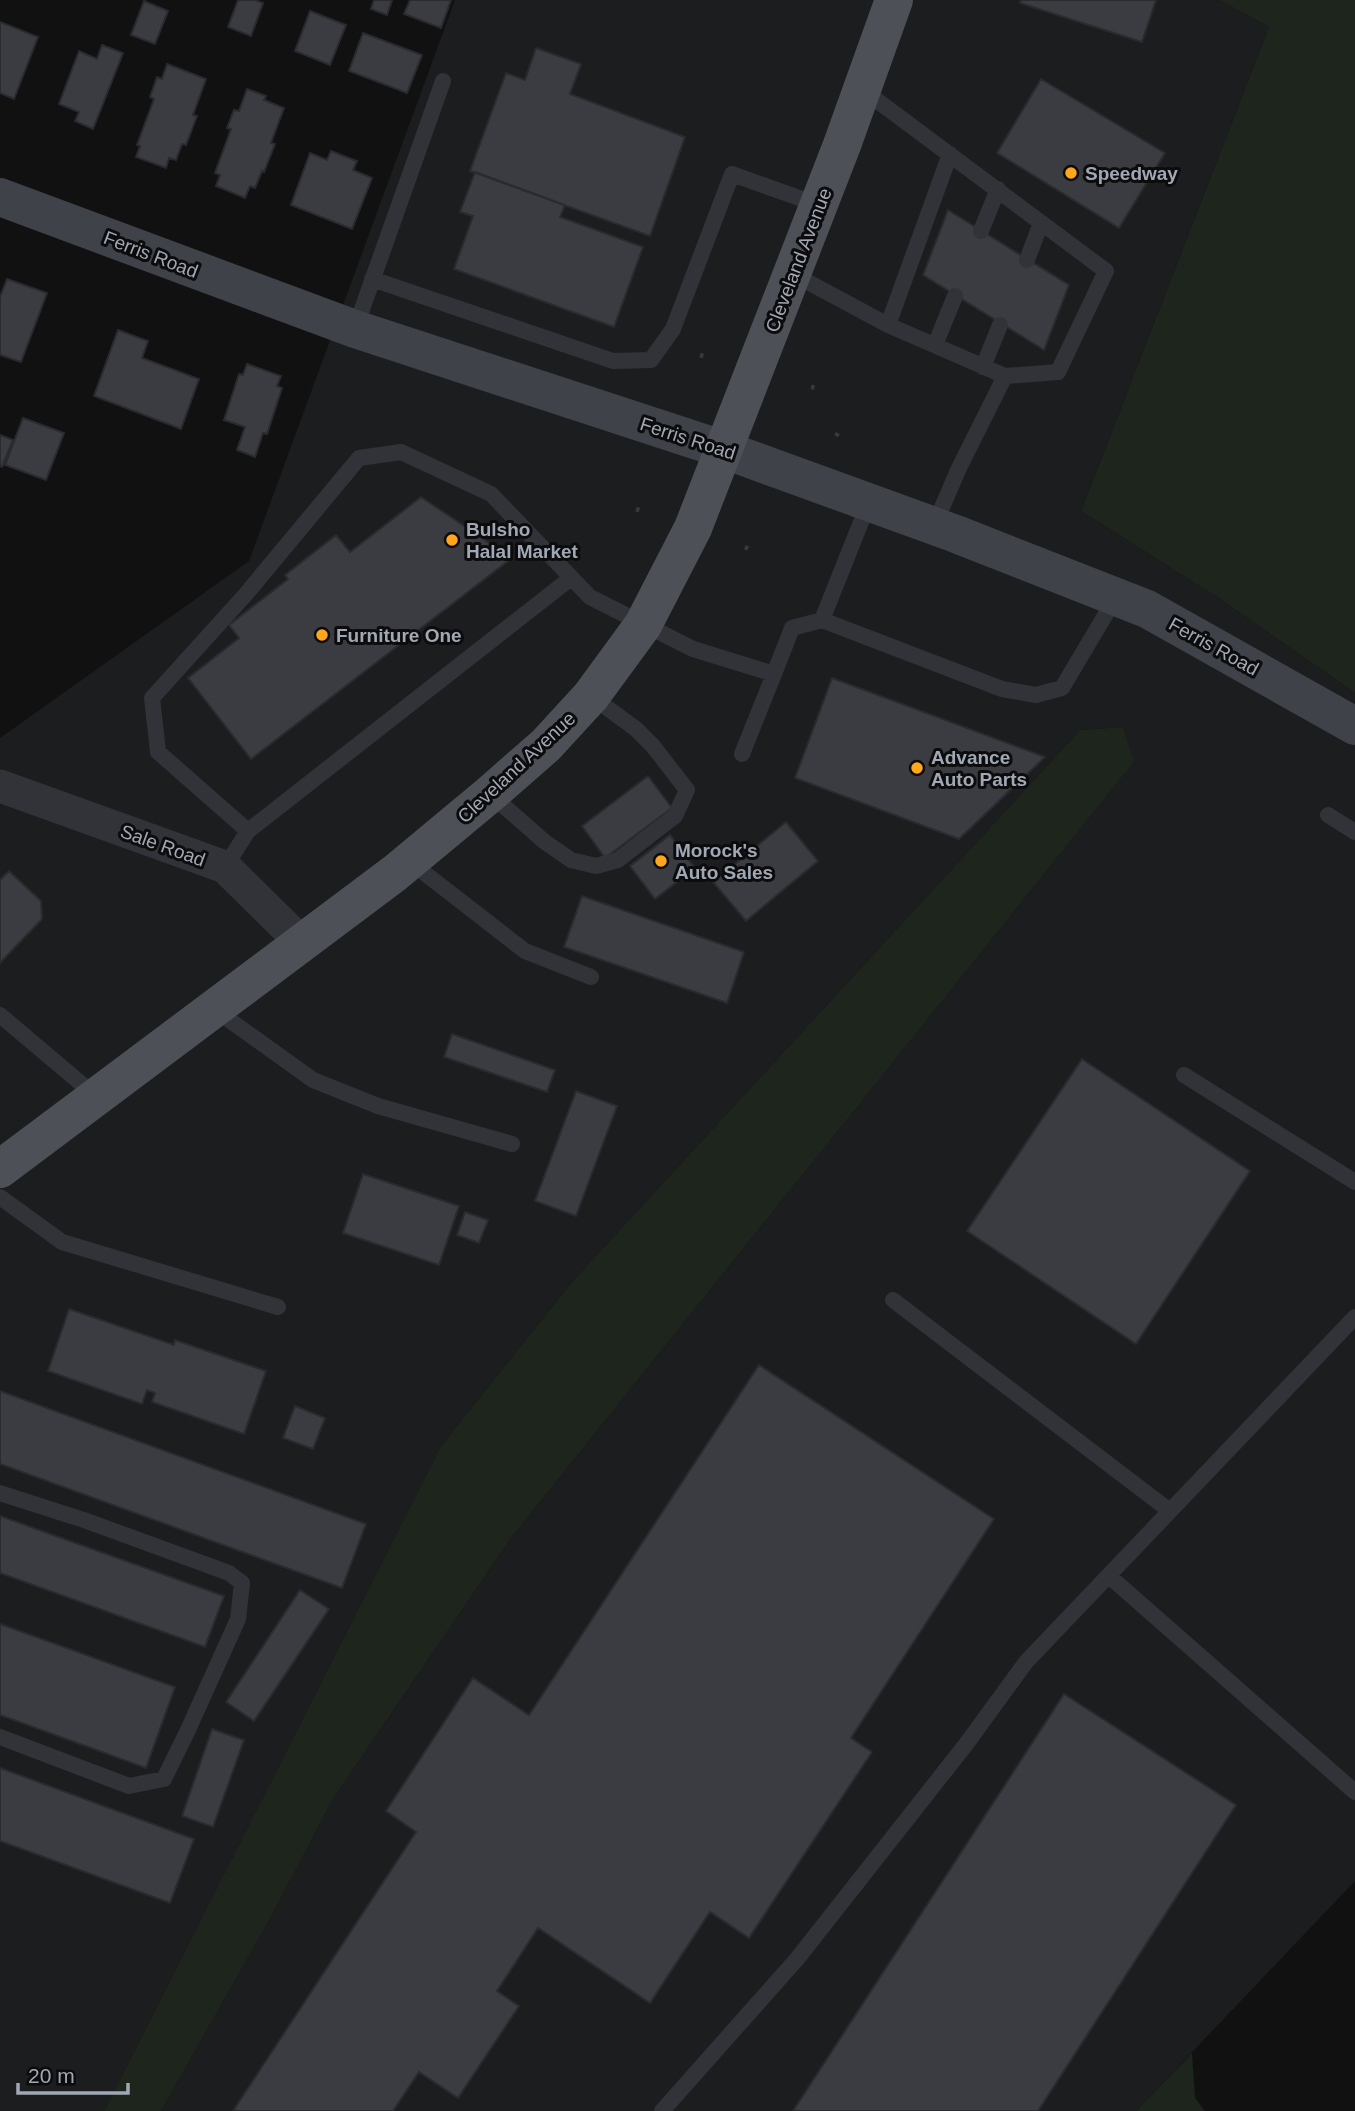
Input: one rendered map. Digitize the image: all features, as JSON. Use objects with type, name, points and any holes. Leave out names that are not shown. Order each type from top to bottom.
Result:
[{"type":"main road","name":"Cleveland Avenue","points":[[0,1169],[409,861],[546,745],[591,696],[643,625],[690,535],[793,274],[894,0]]},
{"type":"main road","name":"Ferris Road","points":[[0,197],[355,329],[725,450],[934,526],[1116,597],[1147,610],[1355,726]]},
{"type":"street","name":"Sale Road","points":[[0,786],[225,867],[302,943]]},
{"type":"lane","points":[[355,329],[443,81]]},
{"type":"lane","points":[[793,274],[888,325],[1005,376],[1058,372],[1106,271],[862,90]]},
{"type":"lane","points":[[888,325],[950,154]]},
{"type":"lane","points":[[372,279],[613,361],[651,360],[673,329],[732,174],[819,205]]},
{"type":"lane","points":[[981,231],[998,189]]},
{"type":"lane","points":[[1027,260],[1041,223]]},
{"type":"lane","points":[[935,345],[955,296]]},
{"type":"lane","points":[[984,367],[1000,325]]},
{"type":"lane","points":[[934,526],[959,468],[1005,376]]},
{"type":"lane","points":[[248,831],[158,752],[152,698],[246,594],[359,458],[401,452],[491,494],[590,597],[693,649],[774,674]]},
{"type":"lane","points":[[822,620],[869,502]]},
{"type":"lane","points":[[225,867],[248,831],[572,578]]},
{"type":"lane","points":[[742,754],[792,628],[822,620],[1002,689],[1035,695],[1062,688],[1116,597]]},
{"type":"lane","points":[[490,794],[570,860],[596,866],[618,860],[675,816],[687,790],[653,746],[636,729],[591,696]]},
{"type":"lane","points":[[1328,815],[1355,832]]},
{"type":"lane","points":[[409,861],[525,951],[591,977]]},
{"type":"lane","points":[[214,1009],[313,1080],[378,1106],[512,1143]]},
{"type":"lane","points":[[0,1016],[97,1097]]},
{"type":"lane","points":[[1184,1074],[1355,1182]]},
{"type":"lane","points":[[0,1197],[62,1242],[278,1307]]},
{"type":"lane","points":[[893,1300],[1170,1511]]},
{"type":"lane","points":[[662,2111],[797,1959],[967,1744],[1026,1662],[1355,1317]]},
{"type":"lane","points":[[0,1493],[84,1520],[229,1573],[242,1583],[238,1619],[164,1779],[130,1786],[0,1737]]},
{"type":"lane","points":[[1108,1576],[1355,1792]]},
{"type":"path","points":[[811,387],[818,388]]},
{"type":"path","points":[[636,509],[642,511]]},
{"type":"path","points":[[745,547],[751,550]]},
{"type":"shaded area","points":[[455,0],[1219,0],[1269,27],[1081,511],[1220,599],[1355,693],[1355,1881],[1136,2111],[161,2111],[271,1917],[333,1799],[511,1538],[1133,763],[1123,727],[1080,730],[571,1283],[441,1446],[104,2111],[0,2111],[0,738],[249,561]]},
{"type":"shaded area","points":[[1219,0],[1355,0],[1355,693],[1220,599],[1081,511],[1269,27]]},
{"type":"shaded area","points":[[1123,727],[1134,762],[511,1538],[333,1799],[271,1917],[161,2111],[104,2111],[441,1446],[571,1283],[1080,730]]},
{"type":"shaded area","points":[[1192,2053],[1195,2098],[1205,2111],[1136,2111]]},
{"type":"building","points":[[238,0],[263,3],[251,36],[228,27]]},
{"type":"building","points":[[374,0],[392,0],[387,15],[371,9]]},
{"type":"building","points":[[410,0],[451,0],[441,28],[404,14]]},
{"type":"building","points":[[1021,0],[1156,0],[1142,42],[1020,3]]},
{"type":"building","points":[[144,1],[168,11],[155,44],[131,35]]},
{"type":"building","points":[[310,11],[346,25],[330,65],[295,51]]},
{"type":"building","points":[[0,22],[38,37],[14,99],[0,93]]},
{"type":"building","points":[[363,33],[422,55],[407,93],[349,71]]},
{"type":"building","points":[[102,45],[123,53],[93,129],[75,121],[79,112],[59,104],[79,51],[97,59]]},
{"type":"building","points":[[536,48],[581,64],[570,94],[685,137],[650,236],[470,171],[506,73],[525,80]]},
{"type":"building","points":[[167,64],[206,79],[193,115],[197,116],[186,145],[182,144],[176,160],[169,158],[166,168],[136,157],[140,146],[137,145],[154,99],[150,97],[157,77],[162,79]]},
{"type":"building","points":[[1041,79],[1165,153],[1119,228],[997,153]]},
{"type":"building","points":[[247,89],[266,96],[264,100],[284,108],[271,143],[275,144],[264,172],[262,171],[255,188],[250,186],[245,198],[216,186],[220,175],[215,173],[231,129],[227,128],[234,110],[239,111]]},
{"type":"building","points":[[331,151],[357,161],[353,170],[372,178],[352,229],[291,205],[310,153],[327,160]]},
{"type":"building","points":[[475,172],[565,205],[560,217],[643,247],[614,327],[454,269],[473,216],[460,212]]},
{"type":"building","points":[[948,210],[1069,285],[1044,350],[923,275]]},
{"type":"building","points":[[7,279],[47,293],[21,362],[0,355],[0,297]]},
{"type":"building","points":[[118,330],[148,341],[142,358],[199,379],[181,429],[94,396]]},
{"type":"building","points":[[247,364],[281,376],[277,386],[282,388],[267,434],[263,433],[255,457],[237,450],[245,427],[224,420],[239,374],[243,375]]},
{"type":"building","points":[[23,418],[64,433],[46,480],[5,465]]},
{"type":"building","points":[[0,435],[13,440],[2,467],[0,466]]},
{"type":"building","points":[[421,497],[512,558],[251,759],[188,678],[239,638],[229,625],[288,579],[285,575],[336,535],[350,552]]},
{"type":"building","name":"Advance Auto Parts","points":[[832,678],[1045,757],[959,839],[795,778]]},
{"type":"building","points":[[648,776],[672,808],[605,858],[582,826]]},
{"type":"building","points":[[786,822],[818,861],[746,921],[713,882]]},
{"type":"building","points":[[670,835],[695,868],[655,899],[630,866]]},
{"type":"building","points":[[9,871],[41,901],[42,919],[0,963],[0,880]]},
{"type":"building","points":[[582,896],[744,952],[727,1003],[564,947]]},
{"type":"building","points":[[452,1034],[555,1070],[547,1092],[444,1057]]},
{"type":"building","points":[[1082,1059],[1250,1171],[1136,1344],[967,1231]]},
{"type":"building","points":[[576,1091],[617,1106],[576,1216],[535,1201]]},
{"type":"building","points":[[363,1174],[459,1206],[439,1265],[343,1233]]},
{"type":"building","points":[[465,1212],[488,1220],[479,1243],[457,1235]]},
{"type":"building","points":[[69,1309],[174,1345],[175,1340],[266,1371],[244,1434],[152,1402],[155,1393],[147,1390],[142,1404],[48,1371]]},
{"type":"building","points":[[759,1365],[994,1519],[851,1738],[872,1752],[749,1938],[710,1912],[650,2003],[538,1928],[497,1991],[519,2006],[458,2098],[419,2072],[393,2111],[233,2111],[416,1832],[386,1811],[473,1678],[529,1715]]},
{"type":"building","points":[[0,1391],[366,1524],[342,1588],[0,1464]]},
{"type":"building","points":[[295,1406],[325,1418],[313,1449],[283,1438]]},
{"type":"building","points":[[0,1516],[224,1596],[205,1647],[0,1573]]},
{"type":"building","points":[[300,1590],[329,1609],[254,1721],[226,1702]]},
{"type":"building","points":[[0,1624],[175,1687],[146,1768],[0,1715]]},
{"type":"building","points":[[1064,1694],[1236,1805],[1038,2111],[793,2111]]},
{"type":"building","points":[[212,1729],[244,1740],[213,1827],[182,1816]]},
{"type":"building","points":[[0,1768],[194,1839],[170,1903],[0,1841]]},
{"type":"place","name":"Speedway","points":[[1071,173]]},
{"type":"place","name":"Bulsho Halal Market","points":[[452,540]]},
{"type":"place","name":"Furniture One","points":[[322,635]]},
{"type":"place","name":"Advance Auto Parts","points":[[917,768]]},
{"type":"place","name":"Morock's Auto Sales","points":[[661,861]]}]
